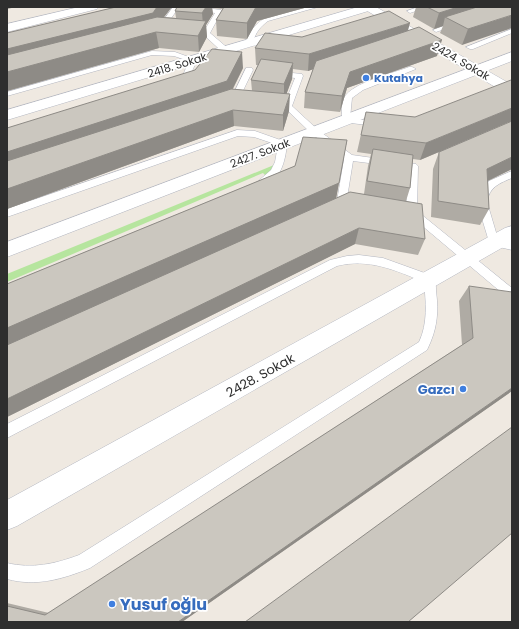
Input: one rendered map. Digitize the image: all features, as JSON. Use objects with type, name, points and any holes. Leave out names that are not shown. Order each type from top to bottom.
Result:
[{"type":"street","points":[[7,28],[93,7]]},
{"type":"street","name":"2418. Sokak","points":[[7,115],[369,7]]},
{"type":"street","name":"2424. Sokak","points":[[369,7],[512,90]]},
{"type":"street","name":"2427. Sokak","points":[[7,250],[512,56]]},
{"type":"street","name":"2428. Sokak","points":[[7,516],[468,257],[506,240]]},
{"type":"lane","points":[[271,46],[249,43],[253,31],[262,22],[315,7]]},
{"type":"lane","points":[[410,11],[425,7]]},
{"type":"lane","points":[[161,29],[182,8],[222,11],[206,33]]},
{"type":"lane","points":[[436,30],[464,21]]},
{"type":"lane","points":[[183,31],[206,33],[224,51],[252,70],[235,99],[250,101]]},
{"type":"lane","points":[[470,47],[512,31]]},
{"type":"lane","points":[[7,94],[152,53],[175,54],[193,60],[183,79],[168,88]]},
{"type":"lane","points":[[387,125],[346,120],[347,101],[349,96],[356,89],[412,69]]},
{"type":"lane","points":[[270,72],[299,76],[288,106]]},
{"type":"lane","points":[[265,103],[288,106],[315,132],[349,158],[413,166],[408,210],[468,257],[512,295]]},
{"type":"lane","points":[[7,213],[232,134],[243,132],[255,134],[283,144],[278,170],[267,180],[253,186]]},
{"type":"lane","points":[[349,158],[342,201],[365,204]]},
{"type":"lane","points":[[506,240],[482,208],[482,196],[490,184],[512,174]]},
{"type":"lane","points":[[7,431],[334,263],[350,259],[367,258],[380,261],[429,279],[433,317],[429,337],[423,346],[84,562],[63,570],[42,574],[15,574],[7,571]]},
{"type":"green space","points":[[274,165],[268,178],[263,173],[7,282],[7,274]]},
{"type":"building","points":[[116,7],[157,7],[153,13],[7,49],[7,33]]},
{"type":"building","points":[[177,7],[206,7],[202,13],[175,11]]},
{"type":"building","points":[[224,7],[256,7],[247,23],[216,20]]},
{"type":"building","points":[[427,7],[458,7],[439,13]]},
{"type":"building","points":[[477,7],[512,7],[512,15],[468,29],[445,17]]},
{"type":"building","points":[[389,11],[410,23],[309,54],[255,48],[265,33],[302,37]]},
{"type":"building","points":[[157,17],[206,21],[198,36],[156,32],[7,72],[7,55]]},
{"type":"building","points":[[419,27],[442,40],[350,72],[342,96],[305,92],[316,61]]},
{"type":"building","points":[[212,49],[242,52],[227,81],[7,152],[7,128],[195,70]]},
{"type":"building","points":[[261,59],[293,63],[284,84],[251,80]]},
{"type":"building","points":[[511,80],[512,108],[426,143],[361,135],[366,112],[415,117]]},
{"type":"building","points":[[231,89],[290,94],[283,115],[233,110],[7,189],[7,161]]},
{"type":"building","points":[[512,121],[512,157],[487,169],[489,209],[438,201],[439,152]]},
{"type":"building","points":[[303,137],[347,140],[339,183],[7,328],[7,284],[295,166]]},
{"type":"building","points":[[373,149],[413,155],[410,188],[367,181]]},
{"type":"building","points":[[350,192],[422,204],[425,239],[359,228],[7,399],[7,345]]},
{"type":"building","points":[[469,286],[512,292],[512,388],[178,622],[7,622],[7,606],[45,615],[473,338]]},
{"type":"building","points":[[512,427],[512,533],[408,622],[245,622]]},
{"type":"place","name":"Kutahya","points":[[366,78]]},
{"type":"place","name":"Gazcı","points":[[463,389]]},
{"type":"place","name":"Yusuf oğlu","points":[[112,604]]}]
